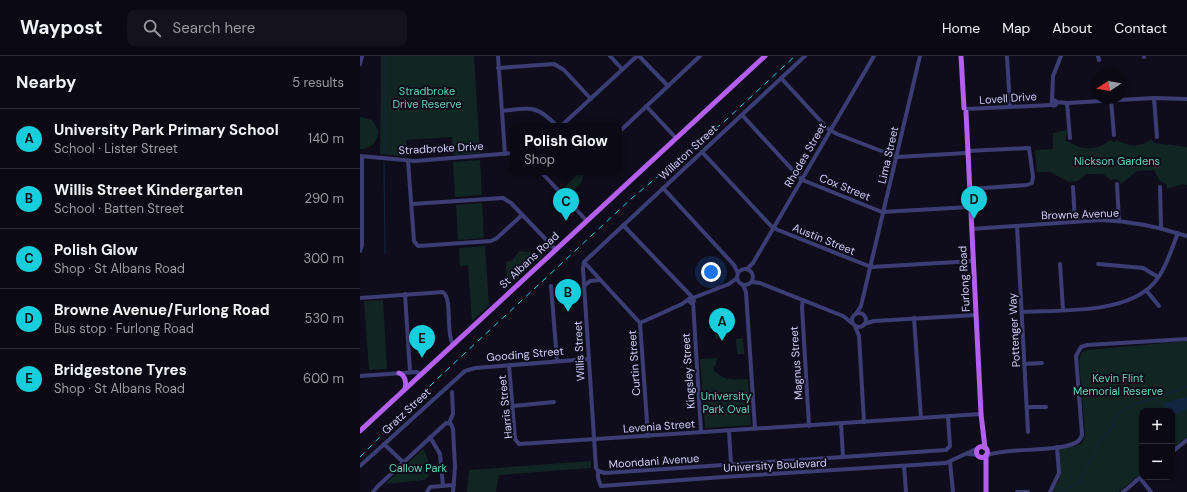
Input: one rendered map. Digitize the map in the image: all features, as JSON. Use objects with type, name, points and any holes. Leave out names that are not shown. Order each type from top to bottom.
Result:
[{"type":"main road","name":"Furlong Road","points":[[961,56],[982,435],[987,455]]},
{"type":"main road","name":"St Albans Road","points":[[360,430],[556,250],[762,57]]},
{"type":"main road","points":[[399,373],[403,375],[406,382],[405,389]]},
{"type":"main road","name":"Furlong Road","points":[[979,456],[982,435]]},
{"type":"main road","points":[[979,448],[986,448]]},
{"type":"main road","points":[[986,474],[979,456],[987,455],[986,492]]},
{"type":"street","points":[[361,63],[362,56]]},
{"type":"street","points":[[498,56],[505,154]]},
{"type":"street","points":[[610,56],[622,69]]},
{"type":"street","points":[[564,123],[638,56],[668,86]]},
{"type":"street","points":[[622,129],[700,56]]},
{"type":"street","name":"Willaton Street","points":[[584,262],[805,56]]},
{"type":"street","name":"Rhodes Street","points":[[751,272],[753,264],[874,56]]},
{"type":"street","name":"Lima Street","points":[[854,324],[855,315],[861,306],[871,267],[920,56]]},
{"type":"street","points":[[1007,56],[1010,107]]},
{"type":"street","points":[[1054,103],[1053,76],[1061,56]]},
{"type":"street","points":[[498,68],[554,64],[564,70],[591,99]]},
{"type":"street","points":[[781,78],[831,131],[896,157],[1029,148],[1031,151],[1032,183],[1027,185],[969,189]]},
{"type":"street","points":[[1154,98],[1157,137]]},
{"type":"street","name":"Lovell Drive","points":[[1127,99],[1187,99]]},
{"type":"street","name":"Lovell Drive","points":[[965,110],[1091,101]]},
{"type":"street","points":[[1065,103],[1070,138]]},
{"type":"street","points":[[1111,104],[1114,135]]},
{"type":"street","points":[[646,106],[676,138]]},
{"type":"street","points":[[502,111],[535,109],[546,114],[554,123]]},
{"type":"street","name":"Cox Street","points":[[742,115],[802,179],[884,212],[970,207]]},
{"type":"street","name":"Austin Street","points":[[702,152],[774,228],[871,267],[973,261]]},
{"type":"street","name":"Stradbroke Drive","points":[[361,158],[408,161],[510,153]]},
{"type":"street","points":[[361,158],[361,251]]},
{"type":"street","points":[[408,161],[414,241],[416,245],[421,247],[491,240],[497,238],[522,215]]},
{"type":"street","points":[[544,175],[587,221]]},
{"type":"street","points":[[1117,184],[1119,221]]},
{"type":"street","points":[[1160,187],[1162,228]]},
{"type":"street","points":[[663,188],[739,271]]},
{"type":"street","points":[[1073,188],[1075,222]]},
{"type":"street","points":[[412,204],[500,198],[509,201],[556,250]]},
{"type":"street","name":"Browne Avenue","points":[[971,229],[1075,222],[1119,221],[1162,228],[1187,236]]},
{"type":"street","name":"Kingsley Street","points":[[623,225],[691,300],[693,309],[701,432]]},
{"type":"street","name":"Pottenger Way","points":[[1017,226],[1028,432]]},
{"type":"street","points":[[1022,312],[1117,305],[1134,299],[1146,290],[1158,277],[1178,233]]},
{"type":"street","name":"Curtin Street","points":[[584,262],[640,323],[648,436]]},
{"type":"street","name":"Willis Street","points":[[584,262],[583,269],[593,439]]},
{"type":"street","name":"Rhodes Street","points":[[747,269],[753,264]]},
{"type":"street","points":[[1060,264],[1063,310]]},
{"type":"street","points":[[1098,264],[1143,268],[1158,277]]},
{"type":"street","points":[[739,271],[747,269],[760,283],[843,316],[854,324],[863,325],[874,321],[976,315]]},
{"type":"street","points":[[737,280],[739,271]]},
{"type":"street","points":[[753,277],[748,284],[746,292],[755,429]]},
{"type":"street","points":[[584,286],[590,281],[600,280]]},
{"type":"street","points":[[640,323],[737,280],[748,284],[760,283]]},
{"type":"street","points":[[551,286],[556,360]]},
{"type":"street","points":[[1146,290],[1159,306]]},
{"type":"street","points":[[360,298],[405,294],[444,293],[447,298],[449,337],[453,344]]},
{"type":"street","points":[[405,294],[410,372]]},
{"type":"street","name":"Magnus Street","points":[[803,300],[802,307],[809,425]]},
{"type":"street","name":"Lima Street","points":[[861,306],[864,317]]},
{"type":"street","points":[[843,316],[855,315],[874,321]]},
{"type":"street","points":[[858,336],[863,325],[864,317]]},
{"type":"street","points":[[914,318],[921,418]]},
{"type":"street","points":[[854,324],[858,336],[864,422]]},
{"type":"street","points":[[1178,339],[1187,336]]},
{"type":"street","points":[[987,455],[997,451],[1057,447],[1076,443],[1081,439],[1082,434],[1076,359],[1079,349],[1087,345],[1187,339]]},
{"type":"street","name":"Gooding Street","points":[[464,371],[475,368],[556,360],[588,359]]},
{"type":"street","points":[[1024,364],[1042,363]]},
{"type":"street","name":"Harris Street","points":[[510,365],[515,439],[520,444],[593,439]]},
{"type":"street","name":"Gratz Street","points":[[360,466],[464,371]]},
{"type":"street","points":[[360,376],[410,372],[422,374]]},
{"type":"street","points":[[449,423],[453,414],[452,392]]},
{"type":"street","points":[[512,406],[554,402]]},
{"type":"street","points":[[1027,407],[1046,406]]},
{"type":"street","name":"Levenia Street","points":[[593,439],[981,414]]},
{"type":"street","name":"Moondani Avenue","points":[[593,439],[595,466],[598,471],[605,473],[721,465],[731,463],[741,464],[946,450],[950,446],[948,417]]},
{"type":"street","points":[[374,492],[378,486],[444,424],[449,423]]},
{"type":"street","points":[[449,423],[453,429],[453,492]]},
{"type":"street","points":[[841,423],[843,456]]},
{"type":"street","points":[[729,430],[731,463]]},
{"type":"street","points":[[430,437],[440,454],[443,486]]},
{"type":"street","points":[[1175,450],[1187,440]]},
{"type":"street","points":[[384,444],[403,462]]},
{"type":"street","points":[[1050,492],[1059,473],[1057,447]]},
{"type":"street","name":"University Boulevard","points":[[598,471],[598,478],[601,486],[723,476],[950,462],[979,448]]},
{"type":"street","points":[[986,448],[997,451]]},
{"type":"street","points":[[964,454],[979,456]]},
{"type":"street","points":[[950,462],[953,492]]},
{"type":"street","points":[[904,466],[906,492]]},
{"type":"street","points":[[1123,492],[1139,479]]},
{"type":"street","points":[[1143,480],[1151,492]]},
{"type":"street","points":[[423,492],[427,492],[430,487],[454,485]]},
{"type":"street","points":[[1016,492],[1028,492]]},
{"type":"green space","name":"Stradbroke Drive Reserve","points":[[381,56],[474,56],[480,153],[453,155],[452,137],[406,140],[407,157],[380,154]]},
{"type":"green space","points":[[360,117],[372,120],[378,130],[377,138],[374,144],[364,149],[360,149]]},
{"type":"green space","name":"Nickson Gardens","points":[[1068,130],[1065,140],[1077,146],[1088,148],[1098,147],[1110,140],[1114,142],[1117,140],[1134,146],[1143,144],[1151,139],[1154,143],[1187,147],[1187,185],[1183,184],[1167,189],[1166,184],[1160,181],[1154,170],[1137,171],[1121,184],[1117,179],[1111,180],[1103,174],[1086,174],[1078,181],[1069,182],[1050,172],[1037,172],[1035,150],[1053,149],[1053,133]]},
{"type":"green space","points":[[480,160],[482,195],[455,197],[453,162]]},
{"type":"green space","points":[[576,175],[583,175],[581,183],[568,195],[563,189]]},
{"type":"green space","points":[[482,203],[484,238],[458,240],[456,205]]},
{"type":"green space","points":[[485,246],[489,305],[472,321],[468,265],[460,266],[459,248]]},
{"type":"green space","points":[[519,251],[545,254],[507,289],[506,262],[512,261]]},
{"type":"green space","points":[[383,300],[387,369],[369,370],[364,301]]},
{"type":"green space","points":[[722,324],[723,338],[716,339],[715,325]]},
{"type":"green space","points":[[743,338],[744,354],[737,354],[736,339]]},
{"type":"green space","name":"Kevin Flint Memorial Reserve","points":[[1187,341],[1187,437],[1175,447],[1175,408],[1139,408],[1139,475],[1118,492],[1052,492],[1059,479],[1059,449],[1082,444],[1085,435],[1079,360],[1082,352],[1088,350]]},
{"type":"green space","name":"University Park Oval","points":[[717,358],[716,365],[713,369],[720,376],[729,379],[748,379],[751,425],[705,428],[700,359]]},
{"type":"green space","name":"Callow Park","points":[[423,449],[427,456],[429,469],[428,477],[424,480],[385,484]]},
{"type":"green space","points":[[591,461],[591,468],[499,475],[496,492],[467,492],[469,470]]},
{"type":"water","points":[[1187,397],[1187,410],[1175,414],[1175,408],[1164,408],[1166,402]]},
{"type":"waterway","points":[[385,56],[385,153]]},
{"type":"waterway","points":[[384,163],[385,253]]},
{"type":"waterway","points":[[1061,492],[1080,483],[1100,440],[1112,429],[1117,416],[1122,411],[1141,402],[1187,387]]},
{"type":"railway","points":[[360,457],[436,380],[632,198],[726,120],[795,56]]},
{"type":"place","name":"Browne Avenue/Furlong Road","points":[[974,219]]},
{"type":"place","name":"Polish Glow","points":[[566,221]]},
{"type":"place","name":"Willis Street Kindergarten","points":[[568,312]]},
{"type":"place","name":"University Park Primary School","points":[[722,341]]},
{"type":"place","name":"Bridgestone Tyres","points":[[422,358]]}]
